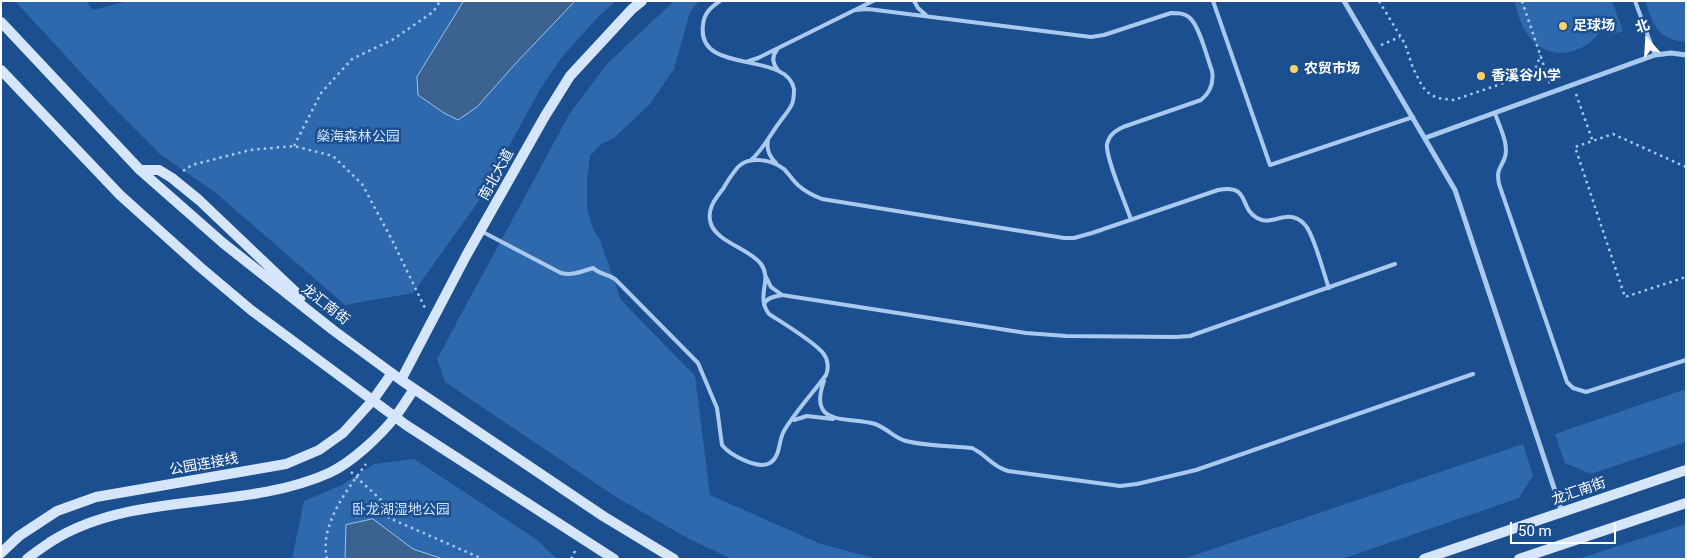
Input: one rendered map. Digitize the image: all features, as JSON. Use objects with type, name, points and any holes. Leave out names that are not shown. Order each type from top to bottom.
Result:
[{"type":"main road","name":"南北大道","points":[[402,380],[466,256],[545,116],[570,76],[626,15],[642,1]]},
{"type":"main road","name":"龙汇南街","points":[[1,22],[140,170],[223,244],[392,374],[603,516],[674,559]]},
{"type":"main road","points":[[1,70],[120,195],[251,310],[395,417],[614,559]]},
{"type":"main road","points":[[140,170],[159,170],[199,200],[333,330]]},
{"type":"main road","name":"公园连接线","points":[[1,553],[19,536],[56,511],[96,497],[286,464],[318,450],[343,433],[373,400],[392,374]]},
{"type":"main road","points":[[28,559],[34,552],[67,532],[103,517],[250,495],[291,486],[330,472],[360,452],[395,417],[414,389]]},
{"type":"main road","name":"龙汇南街","points":[[1424,559],[1686,470]]},
{"type":"main road","points":[[1519,559],[1686,503]]},
{"type":"street","points":[[1344,1],[1459,199],[1562,512]]},
{"type":"street","points":[[1425,138],[1655,55],[1671,53],[1686,55]]},
{"type":"lane","points":[[720,1],[711,7],[703,20],[703,36],[710,48],[717,53],[778,70],[785,74],[793,85],[794,98],[792,105],[754,157],[739,166],[712,204],[711,223],[722,236],[759,262],[772,287],[782,295]]},
{"type":"lane","points":[[744,62],[752,61],[873,1]]},
{"type":"lane","points":[[914,1],[918,8],[928,17]]},
{"type":"lane","points":[[1212,1],[1270,166],[1413,117]]},
{"type":"lane","points":[[1635,1],[1655,55]]},
{"type":"lane","points":[[855,10],[868,9],[1090,37],[1104,35],[1171,13],[1178,13],[1190,18],[1197,28],[1212,71],[1213,78],[1210,91],[1201,100],[1123,127],[1110,136],[1108,156],[1131,220]]},
{"type":"lane","points":[[778,48],[773,57],[773,62],[778,70]]},
{"type":"lane","points":[[1495,113],[1506,145],[1505,157],[1499,167],[1497,176],[1499,184],[1567,382],[1573,388],[1586,392],[1686,360]]},
{"type":"lane","points":[[768,138],[769,155],[799,186],[822,199],[1064,238],[1074,238],[1218,190],[1234,189],[1240,193],[1255,217],[1269,221],[1290,217],[1297,218],[1303,222],[1311,236],[1329,288]]},
{"type":"lane","points":[[749,161],[768,161],[778,165]]},
{"type":"lane","points":[[481,231],[562,273],[568,275],[593,268],[615,279],[698,363],[717,408],[722,445],[730,454],[758,465],[771,463],[775,458],[784,432],[826,375]]},
{"type":"lane","points":[[764,305],[768,299],[782,295],[1026,333],[1066,336],[1176,337],[1190,336],[1396,264]]},
{"type":"lane","points":[[766,277],[762,294],[764,305],[769,314],[823,354],[828,369],[820,394],[821,401],[827,413],[838,420]]},
{"type":"lane","points":[[790,423],[807,416],[875,424],[905,441],[972,448],[980,452],[993,465],[1008,471],[1129,486],[1196,470],[1473,374]]},
{"type":"path","points":[[294,146],[321,93],[352,59],[392,40],[433,12],[440,1]]},
{"type":"path","points":[[1379,1],[1404,44],[1422,86],[1427,92],[1442,100],[1454,100],[1530,74],[1541,76],[1550,84]]},
{"type":"path","points":[[1522,1],[1553,92]]},
{"type":"path","points":[[1373,49],[1400,37]]},
{"type":"path","points":[[1530,74],[1537,66],[1540,55]]},
{"type":"path","points":[[1573,85],[1593,142]]},
{"type":"path","points":[[1686,168],[1613,134],[1575,148],[1625,297],[1686,276]]},
{"type":"path","points":[[172,178],[192,165],[250,150],[294,146],[333,156],[362,184],[391,238],[432,323]]},
{"type":"path","points":[[327,559],[325,549],[332,514],[367,463]]},
{"type":"path","points":[[343,464],[381,500],[389,518],[483,559]]},
{"type":"green space","name":"燊海森林公园","points":[[15,1],[86,1],[93,10],[128,1],[616,1],[598,17],[562,57],[541,88],[478,202],[413,293],[345,305],[216,193],[161,155],[110,104]]},
{"type":"green space","points":[[674,1],[699,1],[690,12],[674,69],[650,104],[614,138],[601,144],[590,156],[587,180],[587,208],[593,229],[600,240],[621,300],[695,376],[710,495],[821,544],[878,559],[732,559],[689,539],[616,497],[445,382],[437,359],[570,113],[607,64]]},
{"type":"green space","name":"足球场","points":[[1514,1],[1612,1],[1623,31],[1610,35],[1605,23],[1590,43],[1580,49],[1557,53],[1546,50],[1536,44],[1527,34]]},
{"type":"green space","points":[[1645,1],[1686,1],[1686,42],[1669,38],[1658,30]]},
{"type":"green space","points":[[1686,389],[1686,442],[1591,474],[1565,463],[1555,434]]},
{"type":"green space","points":[[1523,444],[1533,475],[1519,498],[1342,559],[1183,559]]},
{"type":"green space","name":"卧龙湖湿地公园","points":[[414,459],[536,539],[557,559],[292,559],[304,501],[342,485],[374,464]]},
{"type":"green space","points":[[1686,524],[1686,559],[1578,559]]},
{"type":"shaded area","points":[[464,1],[575,1],[477,107],[458,120],[418,95],[417,77]]},
{"type":"shaded area","points":[[373,519],[413,549],[443,559],[345,559],[346,525]]},
{"type":"place","name":"足球场","points":[[1563,26]]},
{"type":"place","name":"农贸市场","points":[[1294,69]]},
{"type":"place","name":"香溪谷小学","points":[[1481,76]]}]
